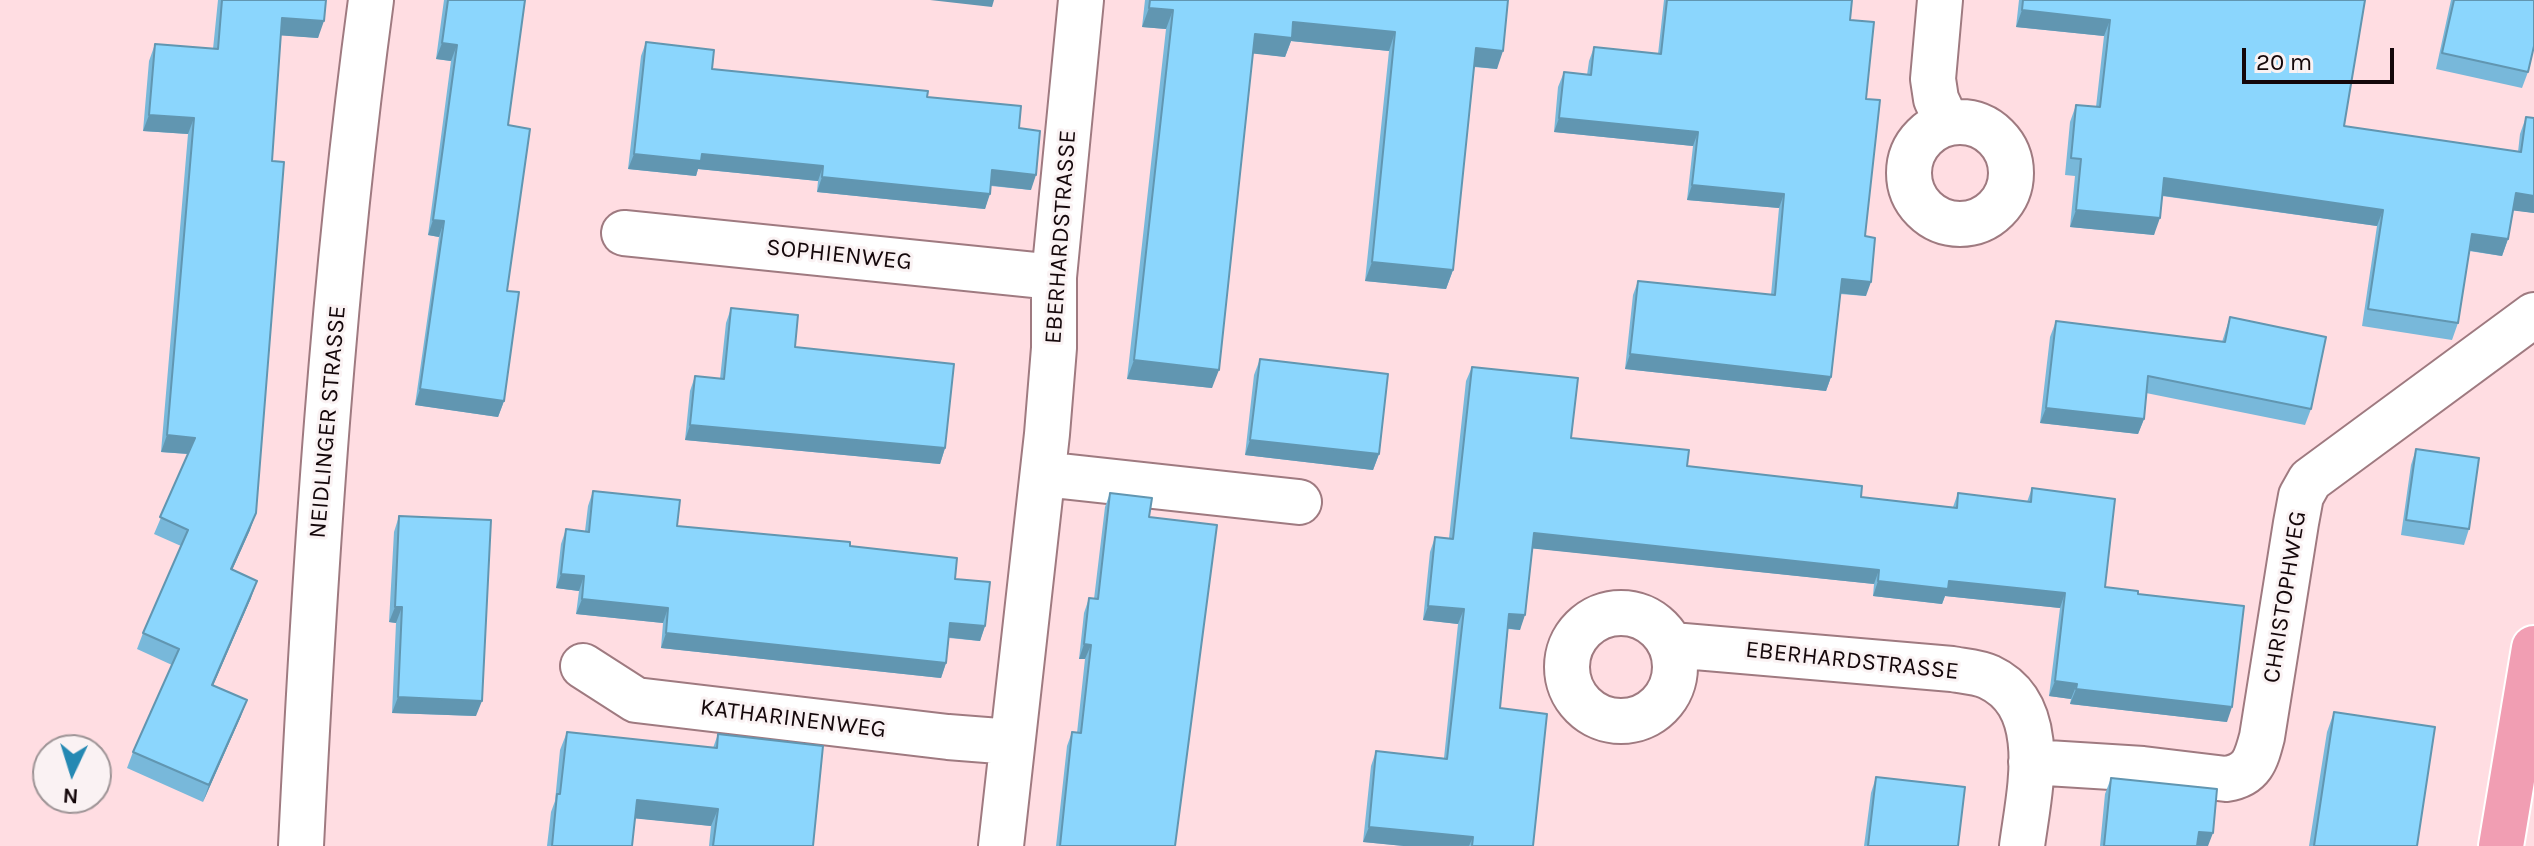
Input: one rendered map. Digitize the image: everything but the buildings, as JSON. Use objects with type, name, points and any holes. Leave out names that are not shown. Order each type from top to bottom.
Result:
[{"type":"main road","points":[[2501,846],[2534,648]]},
{"type":"street","name":"NEIDLINGER STRASSE","points":[[301,846],[322,481],[346,215],[371,0]]},
{"type":"street","name":"EBERHARDSTRASSE","points":[[1001,846],[1043,474],[1054,348],[1054,277],[1081,0]]},
{"type":"street","points":[[1940,0],[1933,79],[1936,99],[1947,123]]},
{"type":"street","name":"SOPHIENWEG","points":[[624,233],[1054,277]]},
{"type":"street","name":"CHRISTOPHWEG","points":[[2031,762],[2129,768],[2226,779],[2239,777],[2250,768],[2262,737],[2298,510],[2301,496],[2310,480],[2534,315]]},
{"type":"street","points":[[1043,474],[1299,502]]},
{"type":"street","name":"EBERHARDSTRASSE","points":[[1672,645],[1952,669],[1988,676],[2010,692],[2023,707],[2030,728],[2031,762],[2022,846]]},
{"type":"street","name":"KATHARINENWEG","points":[[583,666],[636,700],[933,736],[1012,742]]}]
